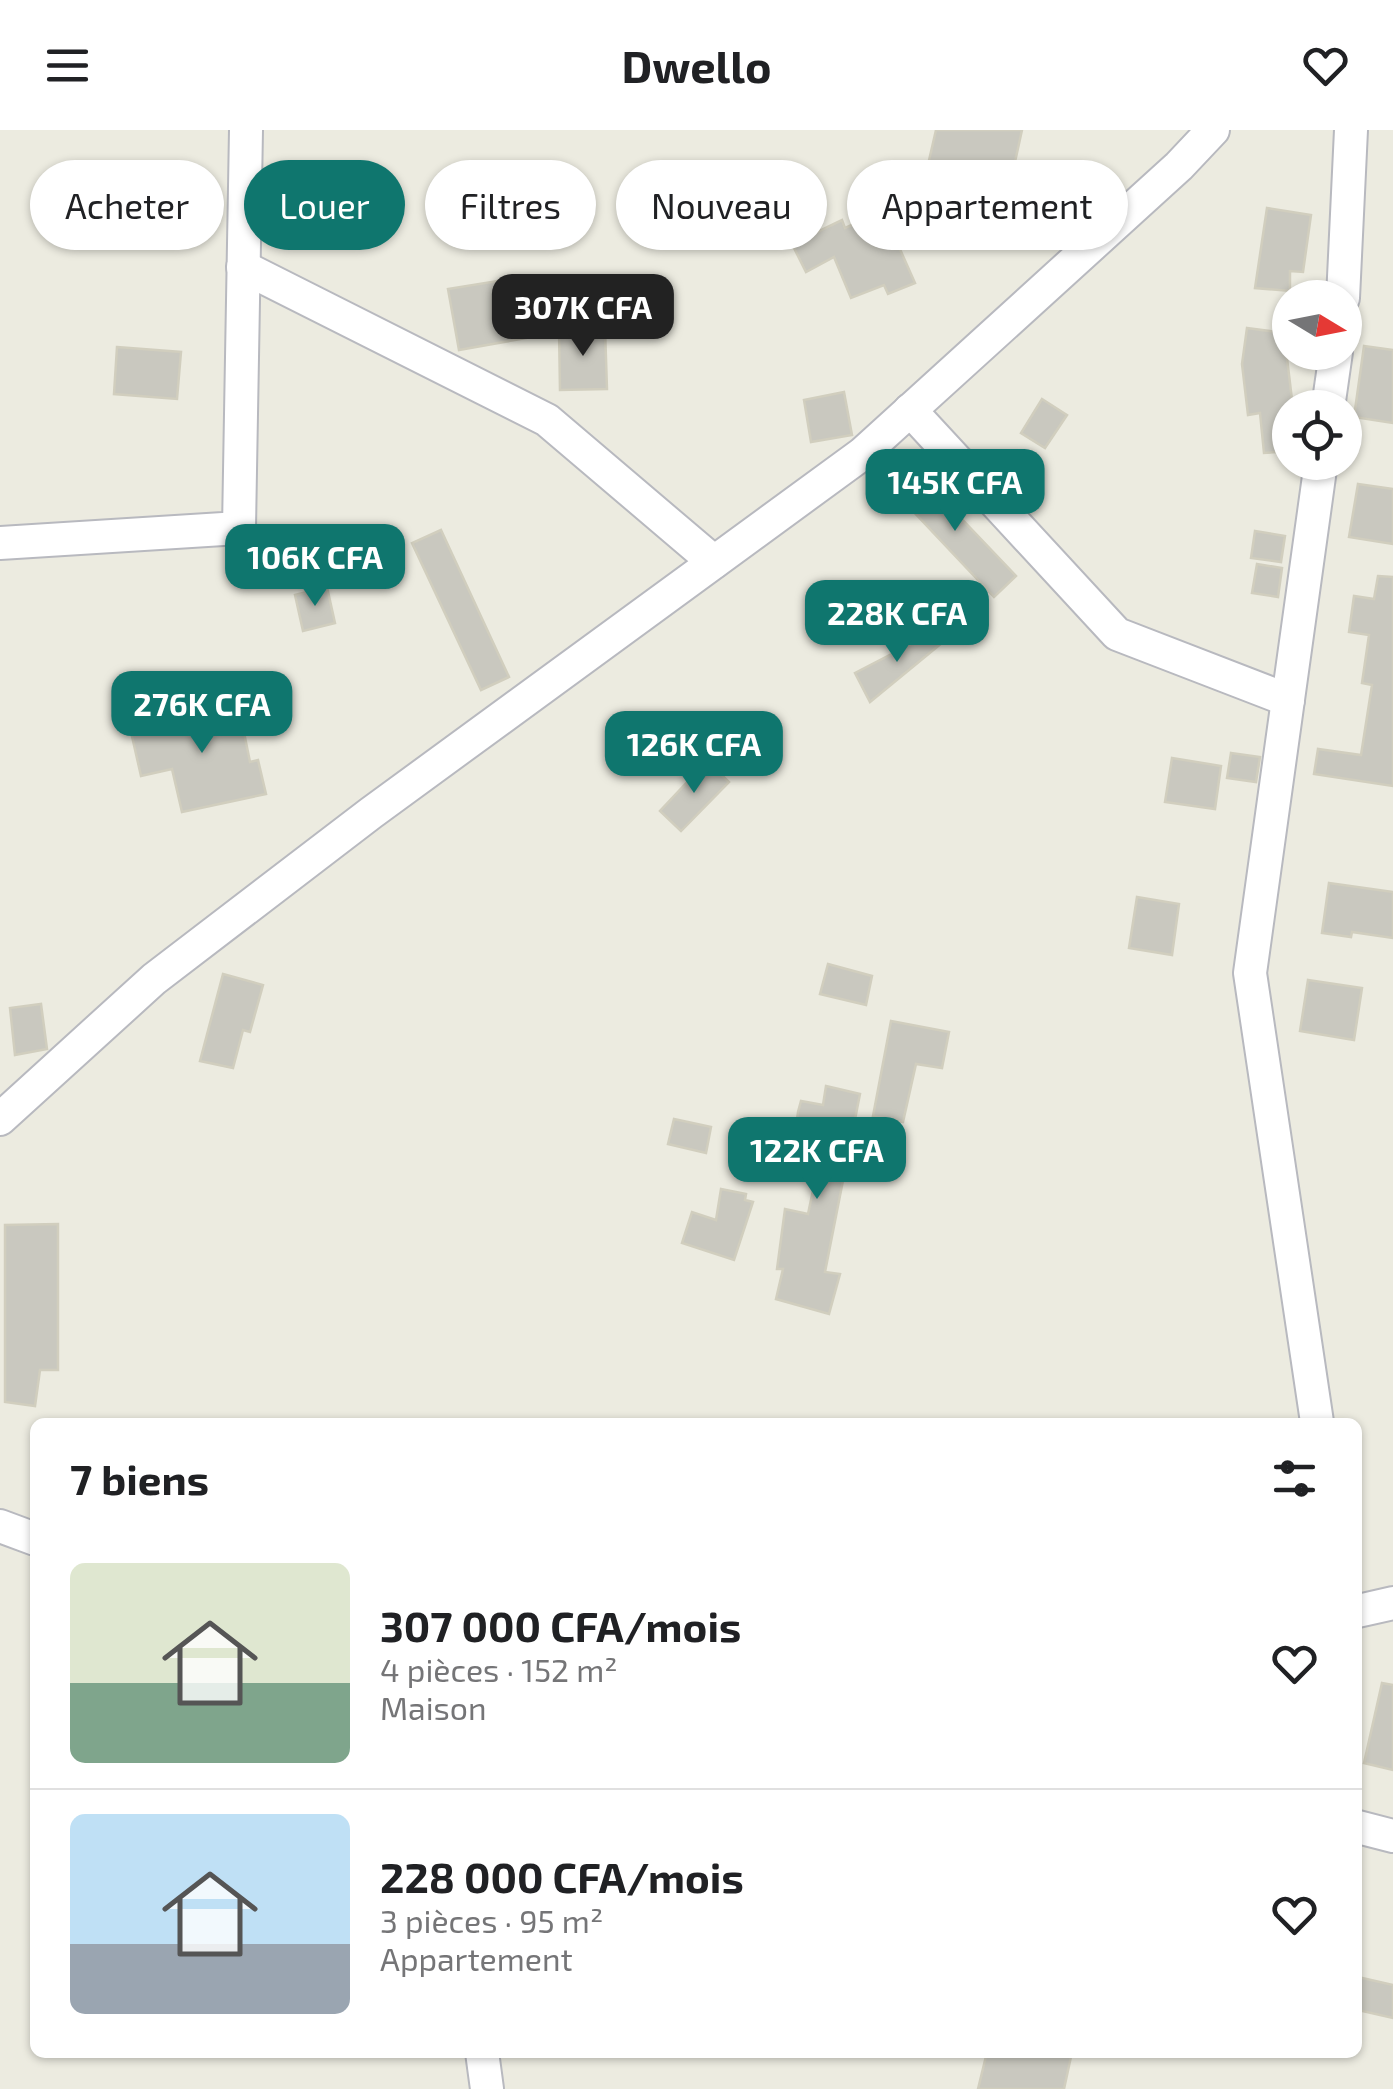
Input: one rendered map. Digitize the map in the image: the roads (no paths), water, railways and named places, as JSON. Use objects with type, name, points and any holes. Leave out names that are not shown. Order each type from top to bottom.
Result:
[{"type":"street","points":[[0,544],[239,528],[246,130]]},
{"type":"street","points":[[0,1119],[154,979],[387,802],[862,454],[1165,179],[1213,130]]},
{"type":"street","points":[[1344,280],[1351,130]]},
{"type":"street","points":[[244,267],[546,420],[714,562]]},
{"type":"street","points":[[910,410],[1117,634],[1288,700]]},
{"type":"street","points":[[1315,1418],[1250,973],[1318,480]]},
{"type":"street","points":[[0,1526],[30,1537]]},
{"type":"street","points":[[1362,1609],[1393,1604]]},
{"type":"street","points":[[1362,1828],[1393,1836]]},
{"type":"street","points":[[483,2058],[486,2089]]}]
